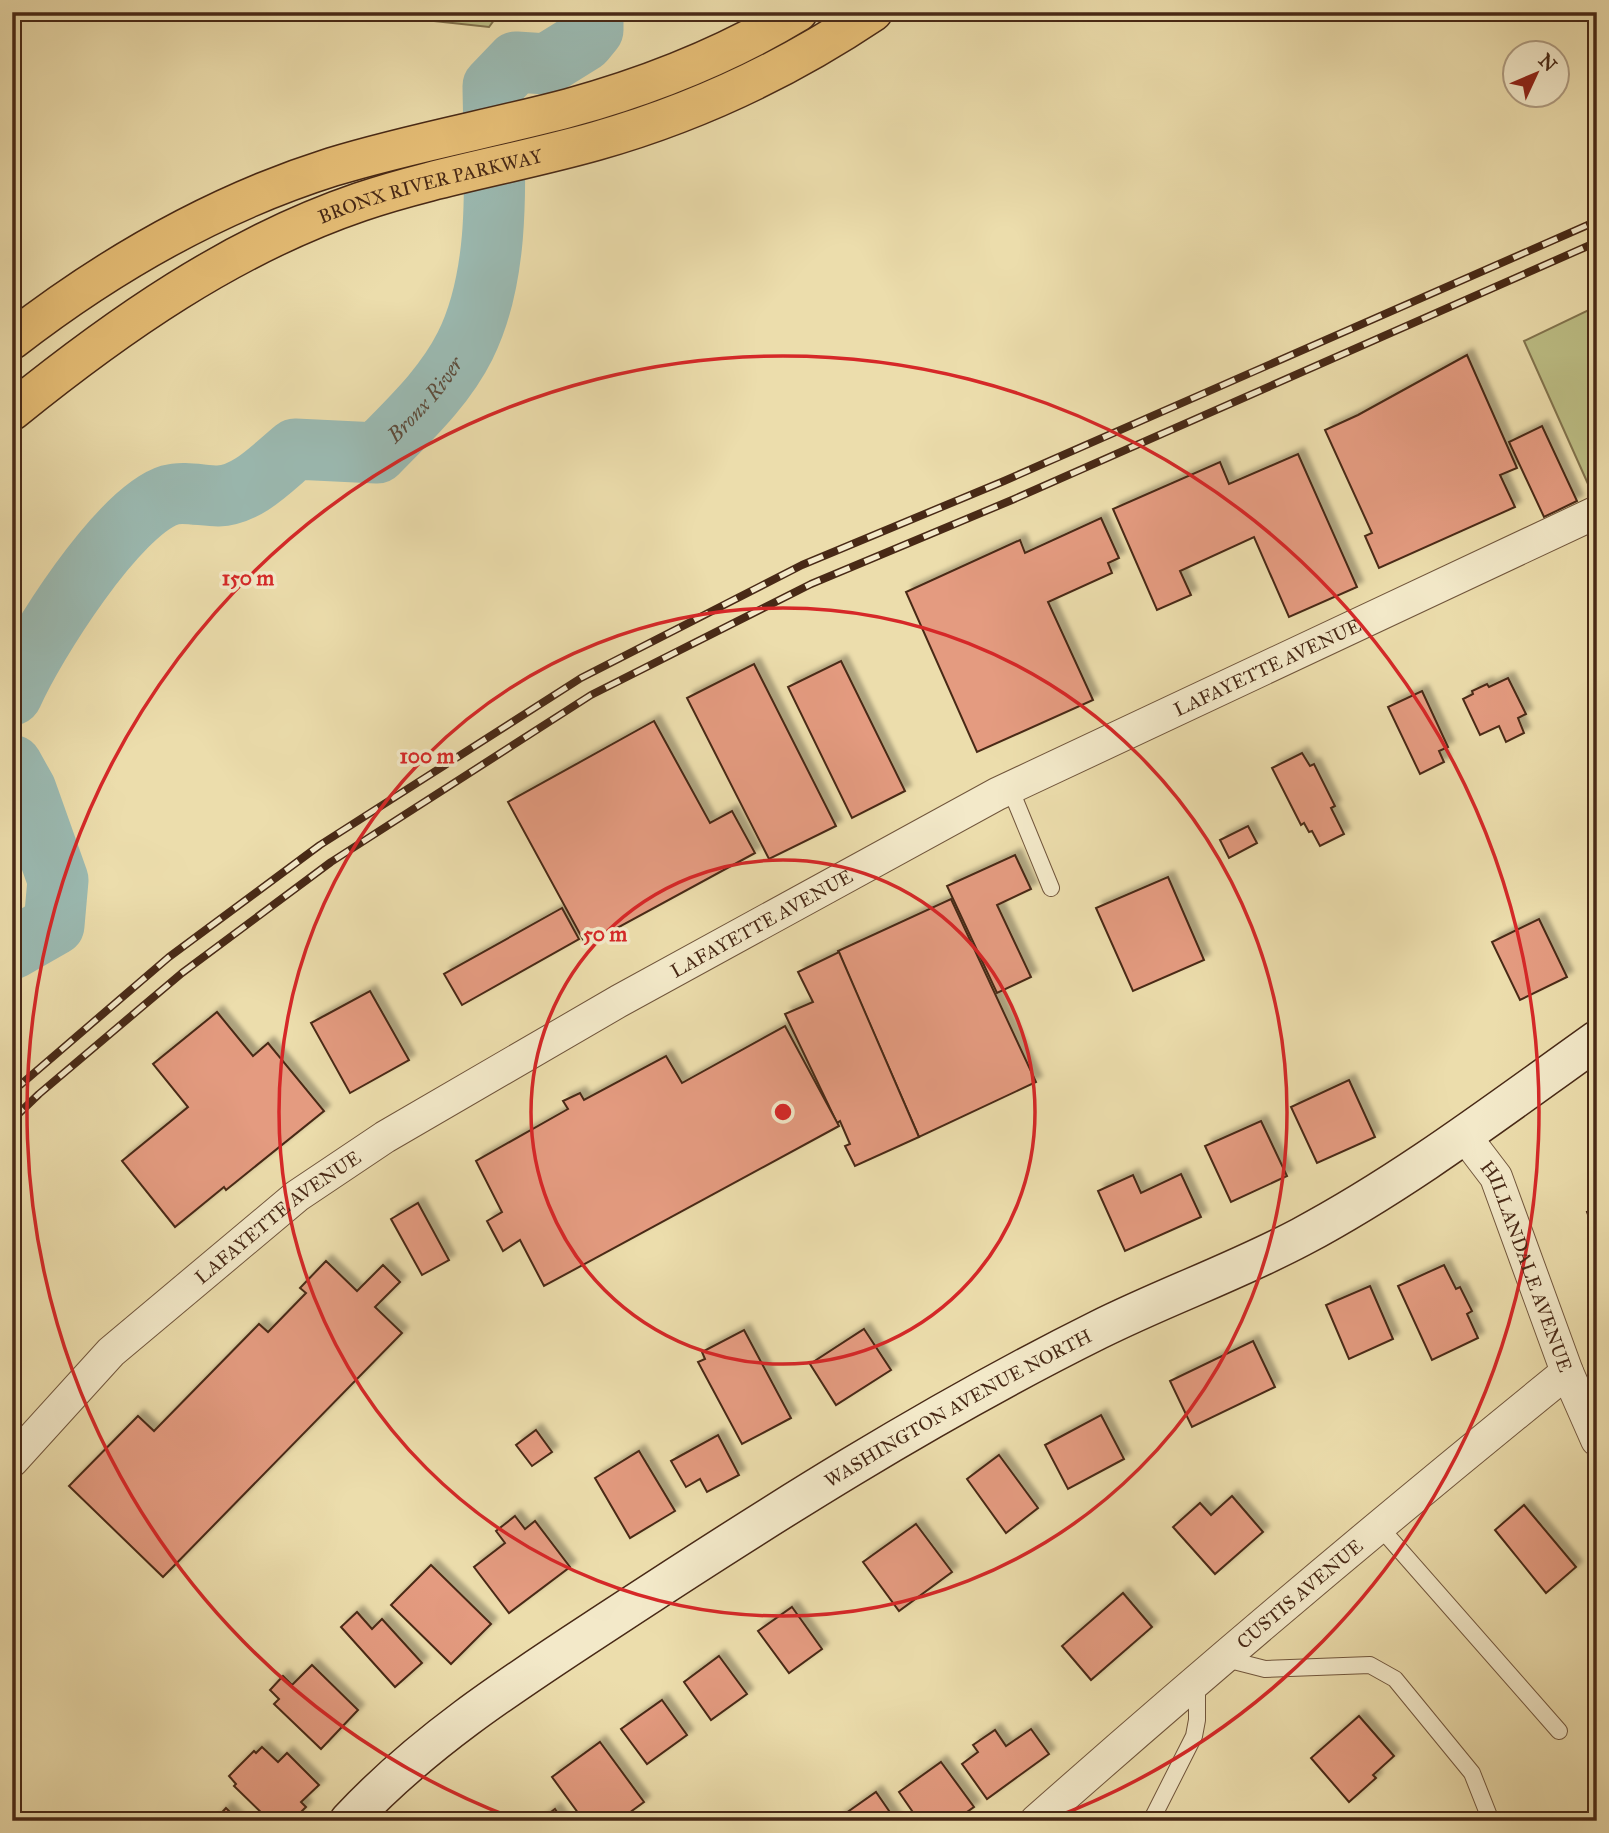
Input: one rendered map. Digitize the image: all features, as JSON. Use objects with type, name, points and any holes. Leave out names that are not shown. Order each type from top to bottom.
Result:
[{"type":"highway","name":"BRONX RIVER PARKWAY","points":[[12,340],[79,290],[114,268],[159,241],[215,213],[329,168],[540,115],[626,90],[740,44],[798,12]]},
{"type":"highway","name":"BRONX RIVER PARKWAY","points":[[12,411],[142,313],[192,281],[302,225],[359,202],[549,153],[658,121],[735,90],[810,52],[873,12]]},
{"type":"street","name":"LAFAYETTE AVENUE","points":[[12,1461],[111,1352],[297,1196],[363,1152],[619,1001],[1010,788],[1597,512]]},
{"type":"street","name":"WASHINGTON AVENUE NORTH","points":[[349,1821],[381,1786],[494,1696],[775,1512],[919,1427],[1098,1330],[1298,1238],[1397,1182],[1597,1040]]},
{"type":"street","name":"HILLANDALE AVENUE","points":[[1464,1135],[1496,1177],[1567,1372],[1597,1440]]},
{"type":"street","name":"CUSTIS AVENUE","points":[[1036,1821],[1378,1525],[1567,1372]]},
{"type":"lane","points":[[1010,788],[1051,888]]},
{"type":"lane","points":[[1378,1525],[1559,1731]]},
{"type":"lane","points":[[1222,1658],[1265,1669],[1370,1665],[1395,1679],[1472,1773],[1491,1821]]},
{"type":"lane","points":[[1151,1821],[1194,1736],[1197,1720],[1197,1679]]},
{"type":"green space","points":[[416,12],[500,12],[489,27],[425,20]]},
{"type":"green space","points":[[1597,306],[1597,504],[1524,341]]},
{"type":"building","points":[[1467,355],[1517,468],[1500,475],[1515,507],[1379,568],[1365,536],[1372,533],[1325,430],[1358,415]]},
{"type":"building","points":[[1542,426],[1577,501],[1544,517],[1509,442]]},
{"type":"building","points":[[1298,454],[1357,587],[1289,617],[1254,537],[1180,571],[1191,595],[1157,610],[1113,509],[1220,462],[1229,484]]},
{"type":"building","points":[[1101,518],[1119,558],[1108,563],[1112,573],[1048,602],[1093,700],[977,752],[906,592],[1020,540],[1025,553]]},
{"type":"building","points":[[841,661],[905,791],[852,818],[788,687]]},
{"type":"building","points":[[754,664],[836,826],[769,859],[687,698]]},
{"type":"building","points":[[1508,678],[1526,714],[1518,718],[1524,733],[1506,742],[1499,726],[1480,735],[1463,699],[1487,684],[1489,687]]},
{"type":"building","points":[[1422,691],[1448,747],[1439,751],[1444,762],[1420,774],[1388,707]]},
{"type":"building","points":[[654,721],[710,823],[732,811],[755,853],[586,945],[508,802]]},
{"type":"building","points":[[1302,753],[1310,766],[1314,764],[1335,806],[1331,808],[1344,834],[1320,846],[1312,831],[1309,832],[1304,823],[1301,825],[1272,768]]},
{"type":"building","points":[[1248,826],[1257,843],[1229,858],[1220,840]]},
{"type":"building","points":[[1015,855],[1031,889],[997,905],[1031,977],[997,993],[947,886]]},
{"type":"building","points":[[1168,877],[1204,960],[1133,991],[1096,908]]},
{"type":"building","points":[[951,899],[1036,1082],[919,1137],[838,951]]},
{"type":"building","points":[[562,908],[579,939],[462,1005],[444,974]]},
{"type":"building","points":[[1539,919],[1567,977],[1520,1000],[1492,942]]},
{"type":"building","points":[[839,952],[919,1137],[855,1166],[845,1146],[850,1144],[840,1121],[837,1123],[785,1014],[813,1002],[798,972]]},
{"type":"building","points":[[370,991],[409,1060],[350,1093],[311,1023]]},
{"type":"building","points":[[217,1012],[253,1056],[268,1043],[324,1111],[226,1190],[224,1187],[175,1227],[122,1161],[188,1107],[153,1064]]},
{"type":"building","points":[[785,1026],[839,1126],[544,1286],[520,1240],[503,1251],[487,1221],[502,1212],[476,1161],[568,1109],[563,1101],[580,1093],[584,1100],[666,1056],[682,1083]]},
{"type":"building","points":[[1349,1080],[1375,1137],[1317,1163],[1291,1107]]},
{"type":"building","points":[[1261,1121],[1287,1176],[1231,1202],[1205,1146]]},
{"type":"building","points":[[1181,1174],[1201,1217],[1125,1251],[1098,1191],[1133,1175],[1141,1193]]},
{"type":"building","points":[[418,1203],[449,1260],[422,1275],[391,1219]]},
{"type":"building","points":[[1597,1209],[1597,1239],[1587,1212]]},
{"type":"building","points":[[326,1261],[357,1291],[383,1265],[400,1282],[375,1307],[402,1333],[163,1577],[69,1486],[138,1416],[154,1431],[259,1324],[268,1332],[306,1293],[300,1288]]},
{"type":"building","points":[[1444,1265],[1456,1289],[1460,1287],[1472,1311],[1467,1314],[1478,1338],[1432,1360],[1398,1286]]},
{"type":"building","points":[[1370,1286],[1393,1339],[1349,1359],[1326,1305]]},
{"type":"building","points":[[864,1329],[891,1370],[836,1405],[810,1364]]},
{"type":"building","points":[[744,1330],[791,1418],[742,1444],[698,1362],[705,1359],[702,1352]]},
{"type":"building","points":[[1253,1341],[1275,1387],[1192,1427],[1170,1381]]},
{"type":"building","points":[[1101,1415],[1124,1459],[1068,1489],[1045,1445]]},
{"type":"building","points":[[536,1430],[552,1452],[532,1466],[516,1445]]},
{"type":"building","points":[[718,1435],[739,1475],[707,1492],[700,1479],[686,1487],[671,1461]]},
{"type":"building","points":[[639,1451],[675,1511],[630,1538],[595,1478]]},
{"type":"building","points":[[999,1455],[1038,1508],[1006,1533],[967,1479]]},
{"type":"building","points":[[1232,1496],[1263,1532],[1215,1574],[1173,1527],[1200,1503],[1211,1515]]},
{"type":"building","points":[[1524,1505],[1576,1567],[1546,1593],[1495,1530]]},
{"type":"building","points":[[515,1516],[525,1529],[535,1521],[570,1567],[509,1613],[474,1567],[505,1543],[496,1531]]},
{"type":"building","points":[[916,1524],[952,1572],[899,1611],[863,1562]]},
{"type":"building","points":[[431,1565],[491,1624],[451,1664],[391,1605]]},
{"type":"building","points":[[1123,1593],[1152,1627],[1091,1680],[1062,1646]]},
{"type":"building","points":[[792,1607],[822,1649],[789,1673],[758,1631]]},
{"type":"building","points":[[357,1612],[372,1629],[382,1619],[422,1663],[395,1687],[341,1627]]},
{"type":"building","points":[[719,1656],[747,1694],[711,1720],[684,1682]]},
{"type":"building","points":[[312,1665],[358,1710],[321,1749],[274,1704],[279,1699],[270,1690],[283,1676],[292,1685]]},
{"type":"building","points":[[662,1700],[687,1735],[647,1764],[621,1729]]},
{"type":"building","points":[[1359,1716],[1394,1756],[1373,1775],[1376,1778],[1349,1802],[1311,1758]]},
{"type":"building","points":[[1031,1729],[1049,1754],[987,1799],[962,1764],[978,1752],[973,1745],[995,1730],[1006,1746]]},
{"type":"building","points":[[600,1742],[644,1802],[618,1821],[584,1821],[552,1777]]},
{"type":"building","points":[[262,1747],[278,1762],[287,1753],[319,1785],[301,1802],[306,1807],[296,1817],[293,1813],[285,1821],[270,1821],[234,1786],[236,1784],[229,1776],[254,1751],[256,1753]]},
{"type":"building","points":[[941,1762],[974,1807],[954,1821],[919,1821],[899,1792]]},
{"type":"building","points":[[876,1792],[896,1821],[841,1821],[839,1818]]},
{"type":"building","points":[[226,1808],[239,1821],[214,1821]]},
{"type":"building","points":[[555,1809],[563,1821],[539,1821]]},
{"type":"waterway","name":"Bronx River","points":[[12,695],[39,645],[80,582],[126,526],[149,506],[175,494],[218,496],[240,491],[260,479],[295,449],[377,453],[425,403],[447,376],[465,346],[486,285],[494,219],[493,86],[516,62],[547,64],[584,41],[593,30],[593,12]]},
{"type":"waterway","name":"Bronx River","points":[[12,765],[26,790],[58,880],[54,925],[12,949]]},
{"type":"railway","points":[[12,1092],[169,957],[320,845],[581,678],[802,565],[1004,481],[1597,221]]},
{"type":"railway","points":[[12,1120],[182,973],[331,862],[591,695],[811,584],[1012,500],[1597,242]]}]
